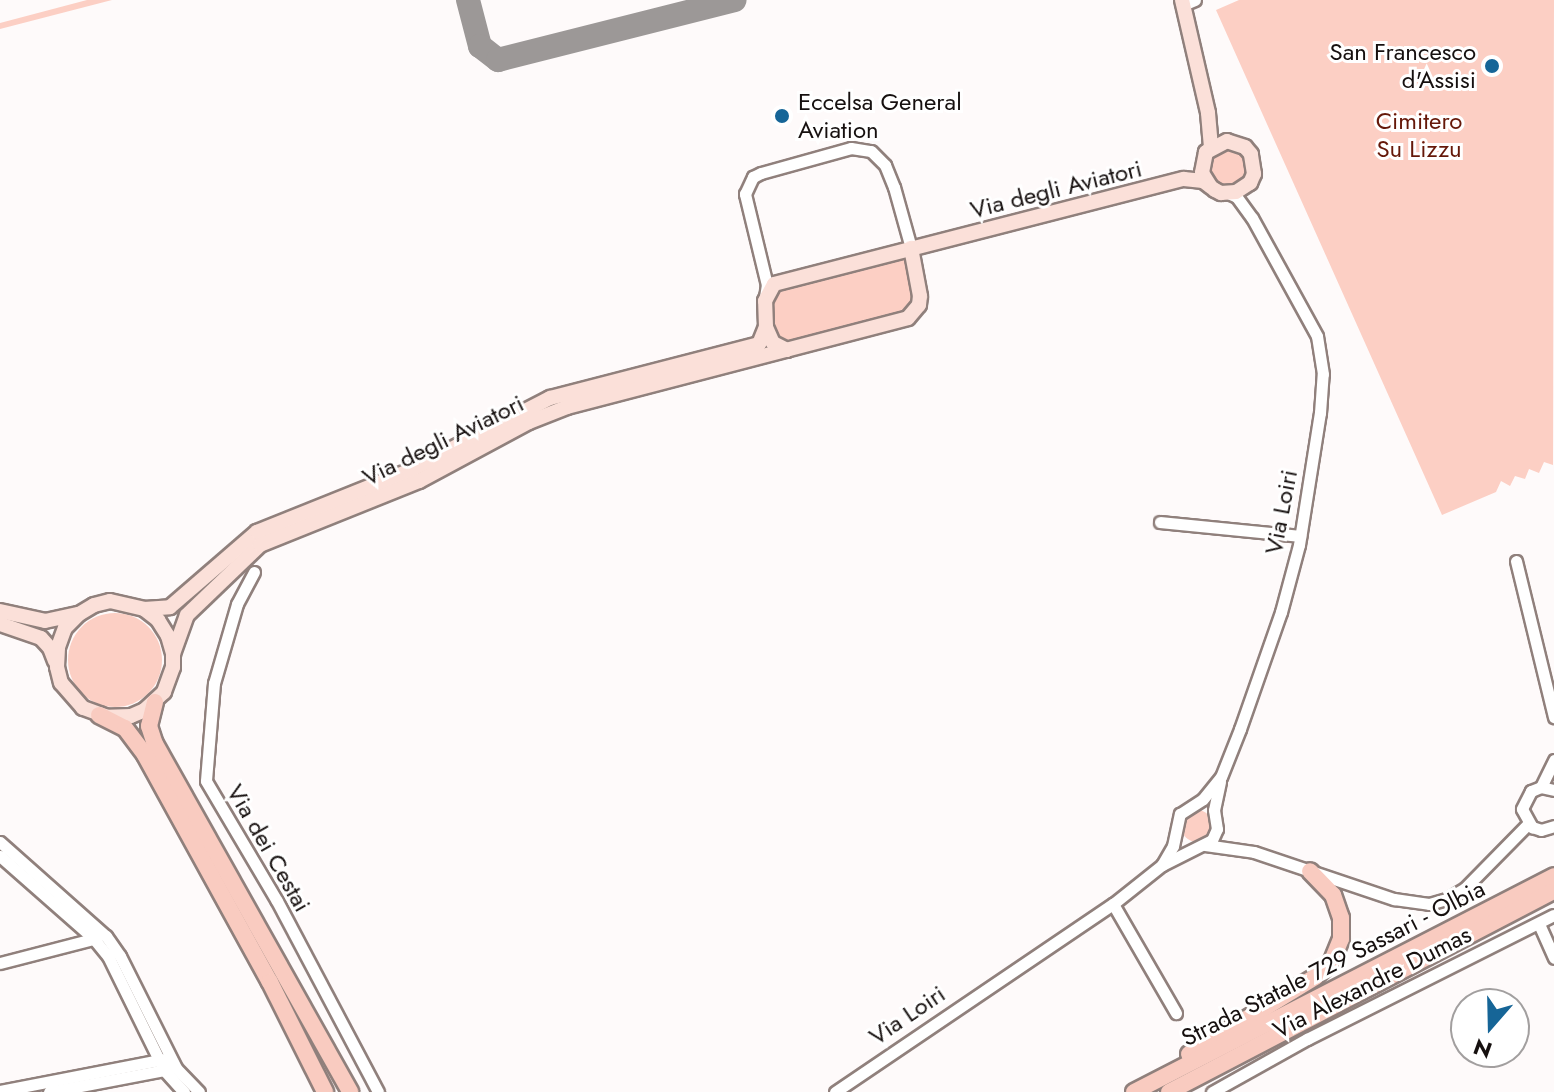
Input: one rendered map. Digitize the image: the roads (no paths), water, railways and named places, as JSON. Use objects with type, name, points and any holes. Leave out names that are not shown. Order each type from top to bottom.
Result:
[{"type":"highway","points":[[155,702],[149,718],[155,744],[334,1092]]},
{"type":"highway","points":[[99,715],[125,728],[145,755],[278,982],[347,1092]]},
{"type":"highway","points":[[1126,1092],[1315,977],[1332,961],[1341,939],[1341,918],[1333,895],[1310,871]]},
{"type":"highway","name":"Strada Statale 729 Sassari - Olbia","points":[[1134,1092],[1554,876]]},
{"type":"highway","name":"Strada Statale 729 Sassari - Olbia","points":[[1169,1092],[1554,891]]},
{"type":"highway","points":[[278,982],[325,1092]]},
{"type":"main road","points":[[1184,179],[1202,165],[1211,147],[1208,113],[1187,2]]},
{"type":"main road","points":[[1208,113],[1227,141]]},
{"type":"main road","points":[[1202,165],[1210,186],[1228,193],[1250,183],[1254,174],[1251,154],[1236,142],[1227,141],[1211,147]]},
{"type":"main road","name":"Via degli Aviatori","points":[[765,301],[774,284],[911,248],[1184,179],[1203,181],[1210,186]]},
{"type":"main road","name":"Via degli Aviatori","points":[[173,654],[187,615],[260,545],[419,481],[548,414],[908,318],[919,305],[920,296],[911,248]]},
{"type":"main road","points":[[765,301],[766,327],[773,343],[787,350]]},
{"type":"main road","name":"Via degli Aviatori","points":[[144,609],[170,607],[181,600],[257,532],[409,471],[526,409],[588,388],[759,344],[766,327]]},
{"type":"main road","points":[[0,611],[45,621],[79,614],[110,601],[144,609],[163,628],[173,654],[170,680],[155,702],[131,716],[99,715],[71,697],[50,648],[41,638],[0,624]]},
{"type":"main road","points":[[57,667],[58,647],[65,628],[79,614]]},
{"type":"street","points":[[765,301],[767,285],[745,194],[753,177],[761,173],[851,148],[871,151],[885,165],[911,248]]},
{"type":"street","name":"Via Loiri","points":[[1250,183],[1252,218]]},
{"type":"street","name":"Via Loiri","points":[[1192,807],[1221,777],[1268,649],[1300,536],[1320,413],[1322,356],[1300,301],[1252,218],[1237,197],[1228,193]]},
{"type":"street","points":[[1160,522],[1300,536]]},
{"type":"street","points":[[1516,561],[1554,717]]},
{"type":"street","name":"Via dei Cestai","points":[[254,572],[237,604],[214,683],[206,781],[277,901],[372,1090]]},
{"type":"street","points":[[1553,830],[1541,830],[1528,824],[1522,809],[1524,799],[1551,789],[1554,760]]},
{"type":"street","points":[[1202,846],[1215,835],[1221,777]]},
{"type":"street","points":[[1254,852],[1202,846],[1182,840],[1177,828],[1180,814],[1192,807],[1206,808],[1226,837],[1254,852],[1394,899],[1429,904],[1447,899],[1465,888],[1528,824]]},
{"type":"street","name":"Via Loiri","points":[[1162,865],[1173,846],[1177,828]]},
{"type":"street","points":[[0,842],[100,937],[165,1063],[184,1092]]},
{"type":"street","name":"Via Loiri","points":[[835,1092],[1113,904],[1162,865],[1202,846]]},
{"type":"street","points":[[0,856],[100,937]]},
{"type":"street","points":[[1113,904],[1176,1013]]},
{"type":"street","name":"Via Alexandre Dumas","points":[[1212,1092],[1307,1039],[1554,915]]},
{"type":"street","points":[[1539,924],[1554,958]]},
{"type":"street","points":[[0,963],[100,937]]},
{"type":"street","points":[[0,1091],[165,1063]]},
{"type":"street","points":[[49,1092],[165,1063]]},
{"type":"street","points":[[165,1063],[199,1092]]},
{"type":"place","name":"San Francesco d'Assisi","points":[[1492,66]]},
{"type":"place","name":"Eccelsa General Aviation","points":[[782,116]]},
{"type":"park label","name":"Cimitero Su Lizzu","points":[[1419,135]]}]
